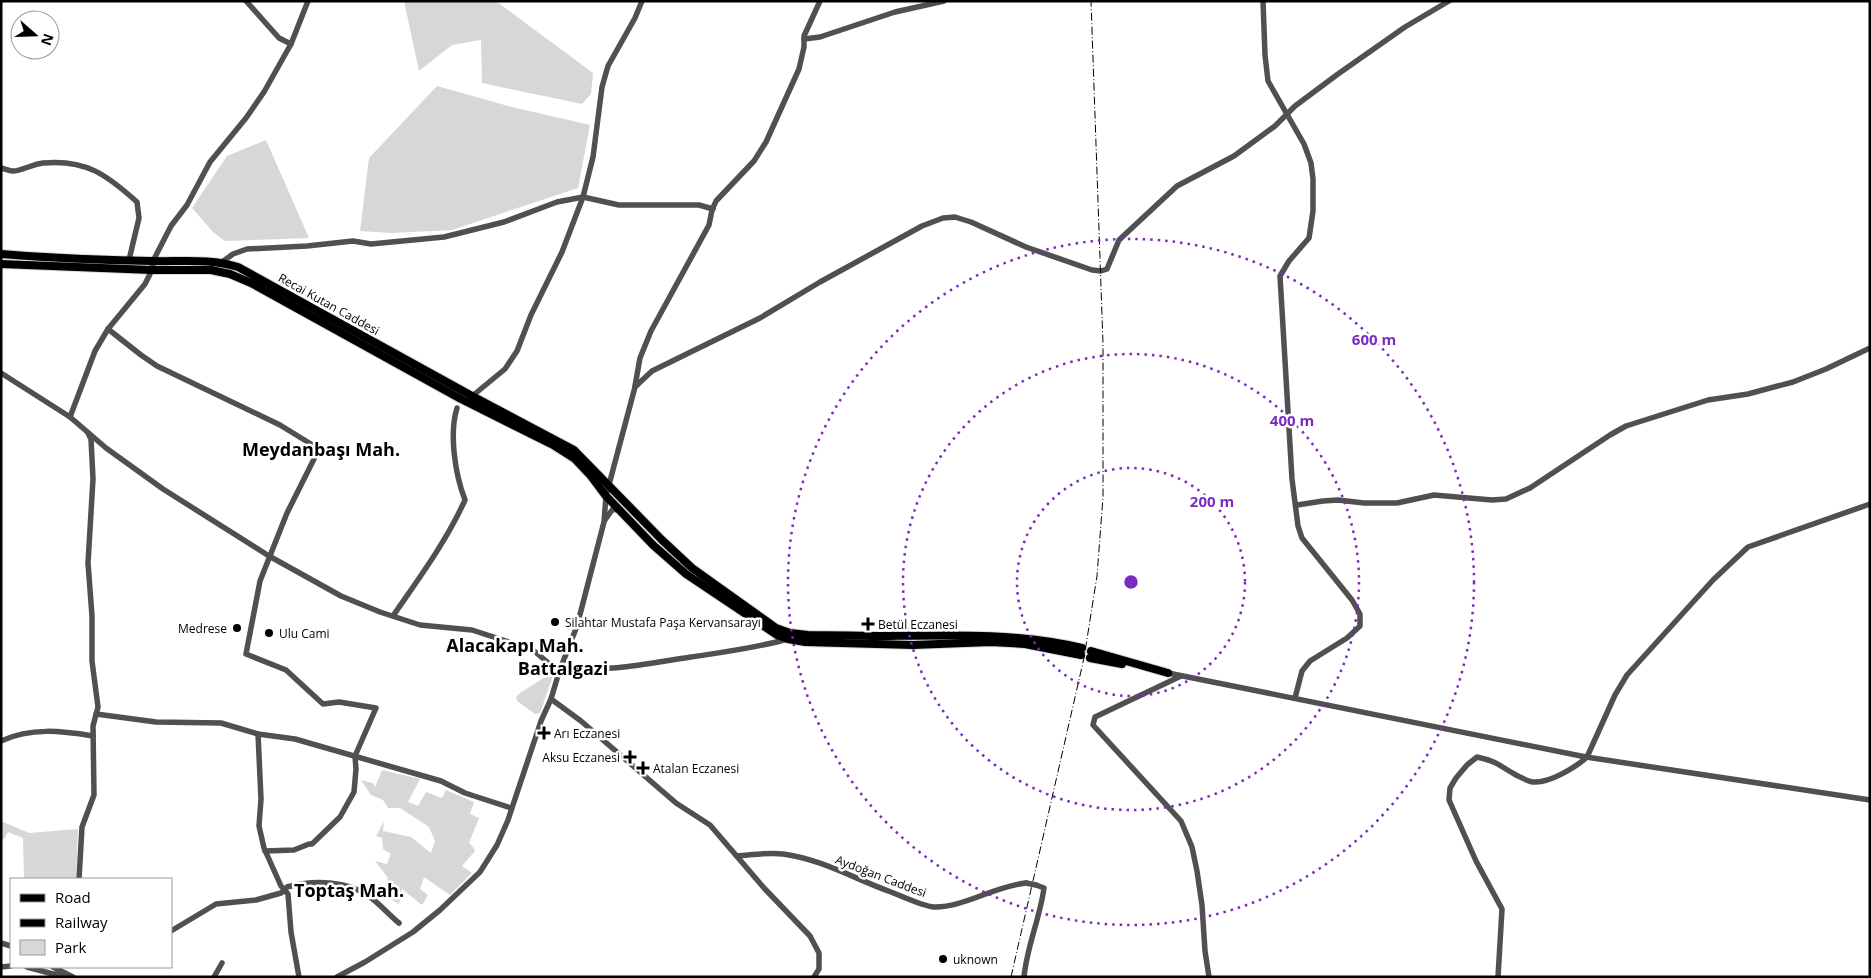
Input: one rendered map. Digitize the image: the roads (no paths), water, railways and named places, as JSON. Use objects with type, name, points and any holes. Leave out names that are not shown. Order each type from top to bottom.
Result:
[{"type":"main road","name":"Recai Kutan Caddesi","points":[[1,254],[152,262],[206,260],[238,267],[574,450],[692,568],[789,636]]},
{"type":"main road","name":"Recai Kutan Caddesi","points":[[1,264],[152,270],[212,270],[230,274],[263,290],[460,404],[553,446],[575,459],[606,496],[653,545],[686,574],[770,631],[789,636]]},
{"type":"main road","points":[[789,636],[932,635],[1019,638],[1046,641],[1082,652]]},
{"type":"main road","points":[[1090,654],[1168,673]]},
{"type":"street","points":[[246,1],[279,38],[291,44]]},
{"type":"street","points":[[70,417],[95,351],[108,329],[145,284],[152,270],[152,262],[171,226],[187,206],[210,162],[246,118],[264,92],[291,44],[308,1]]},
{"type":"street","points":[[392,616],[441,546],[465,500],[458,483],[454,451],[454,424],[460,404],[505,369],[517,350],[531,315],[562,252],[583,196],[593,157],[602,88],[608,66],[635,18],[642,1]]},
{"type":"street","points":[[337,977],[413,932],[480,872],[497,845],[541,721],[552,699],[559,672],[577,626],[604,522],[606,496],[635,387],[640,358],[651,331],[709,225],[712,209],[716,201],[754,161],[766,142],[799,69],[804,39],[820,1]]},
{"type":"street","points":[[804,39],[820,37],[895,12],[944,1]]},
{"type":"street","points":[[1263,1],[1268,81],[1304,144],[1311,163],[1313,179],[1313,211],[1309,238],[1289,261],[1280,276],[1292,480],[1298,526],[1302,538],[1338,581],[1360,614],[1360,626],[1347,638],[1310,661],[1302,671],[1295,698]]},
{"type":"street","points":[[635,387],[652,371],[760,318],[820,282],[922,226],[942,218],[954,217],[971,222],[1026,247],[1092,270],[1101,271],[1106,269],[1119,240],[1177,186],[1234,156],[1275,126],[1295,106],[1360,58],[1405,27],[1449,1]]},
{"type":"street","points":[[1,168],[13,171],[42,163],[84,165],[97,171],[122,188],[138,202],[139,218],[129,260]]},
{"type":"street","points":[[222,262],[233,254],[254,248],[307,246],[353,241],[371,244],[444,237],[504,222],[557,202],[583,196],[619,204],[699,205],[712,209]]},
{"type":"street","points":[[108,329],[157,366],[280,425],[319,449],[287,513],[260,581],[246,654],[286,670],[323,704],[339,702],[376,708],[355,756],[354,792],[340,817],[312,844],[294,850],[265,851]]},
{"type":"street","points":[[1296,505],[1323,500],[1396,503],[1434,494],[1492,500],[1506,499],[1530,488],[1626,426],[1708,400],[1748,394],[1793,382],[1870,348]]},
{"type":"street","points":[[1,373],[70,417],[106,448],[163,490],[270,556],[341,596],[420,625],[472,630],[534,650],[559,672]]},
{"type":"street","points":[[79,878],[82,828],[94,795],[93,726],[98,707],[92,660],[92,616],[88,563],[93,479],[91,439],[88,432]]},
{"type":"street","points":[[1498,977],[1502,908],[1460,828],[1449,800],[1450,788],[1467,765],[1477,757],[1491,760],[1516,775],[1534,782],[1558,776],[1580,764],[1588,758],[1615,695],[1627,675],[1676,619],[1732,561],[1748,547],[1870,504]]},
{"type":"street","points":[[604,522],[612,510],[619,509]]},
{"type":"street","points":[[559,672],[566,667],[580,669],[639,666],[742,651],[789,636]]},
{"type":"street","points":[[1168,673],[1588,758],[1870,800]]},
{"type":"street","points":[[1181,676],[1094,717],[1093,725],[1181,820],[1192,847],[1197,871],[1209,977]]},
{"type":"street","points":[[552,699],[581,721],[676,803],[710,825],[764,888],[810,936],[819,953],[819,969],[814,977]]},
{"type":"street","points":[[96,714],[156,722],[221,723],[258,734],[295,739],[441,781],[465,793],[511,808]]},
{"type":"street","points":[[1,741],[22,734],[48,730],[94,736]]},
{"type":"street","points":[[258,734],[261,799],[259,826],[265,851],[281,886],[288,894],[299,977]]},
{"type":"street","name":"Aydoğan Caddesi","points":[[737,856],[781,854],[799,857],[836,869],[932,907],[957,903],[1012,884],[1026,883],[1044,888],[1026,960],[1024,977]]},
{"type":"street","points":[[172,930],[216,904],[256,900],[272,896],[285,890],[287,887],[299,883],[337,883],[360,890],[399,923]]},
{"type":"street","points":[[214,977],[222,963]]},
{"type":"street","points":[[31,968],[53,974],[63,972],[73,977]]},
{"type":"railway","points":[[1011,977],[1084,658],[1097,576],[1103,497],[1103,344],[1091,1]]},
{"type":"place","name":"Silahtar Mustafa Paşa Kervansarayı","points":[[555,622]]},
{"type":"place","name":"Betül Eczanesi","points":[[868,624]]},
{"type":"place","name":"Medrese","points":[[237,628]]},
{"type":"place","name":"Ulu Cami","points":[[269,633]]},
{"type":"place","name":"Arı Eczanesi","points":[[544,733]]},
{"type":"place","name":"Aksu Eczanesi","points":[[630,757]]},
{"type":"place","name":"Atalan Eczanesi","points":[[643,768]]},
{"type":"place","name":"uknown","points":[[943,959]]},
{"type":"district","name":"Meydanbaşı Mah.","points":[[321,449]]},
{"type":"district","name":"Alacakapı Mah.","points":[[515,645]]},
{"type":"district","name":"Battalgazi","points":[[563,668]]},
{"type":"district","name":"Toptaş Mah.","points":[[349,890]]}]
